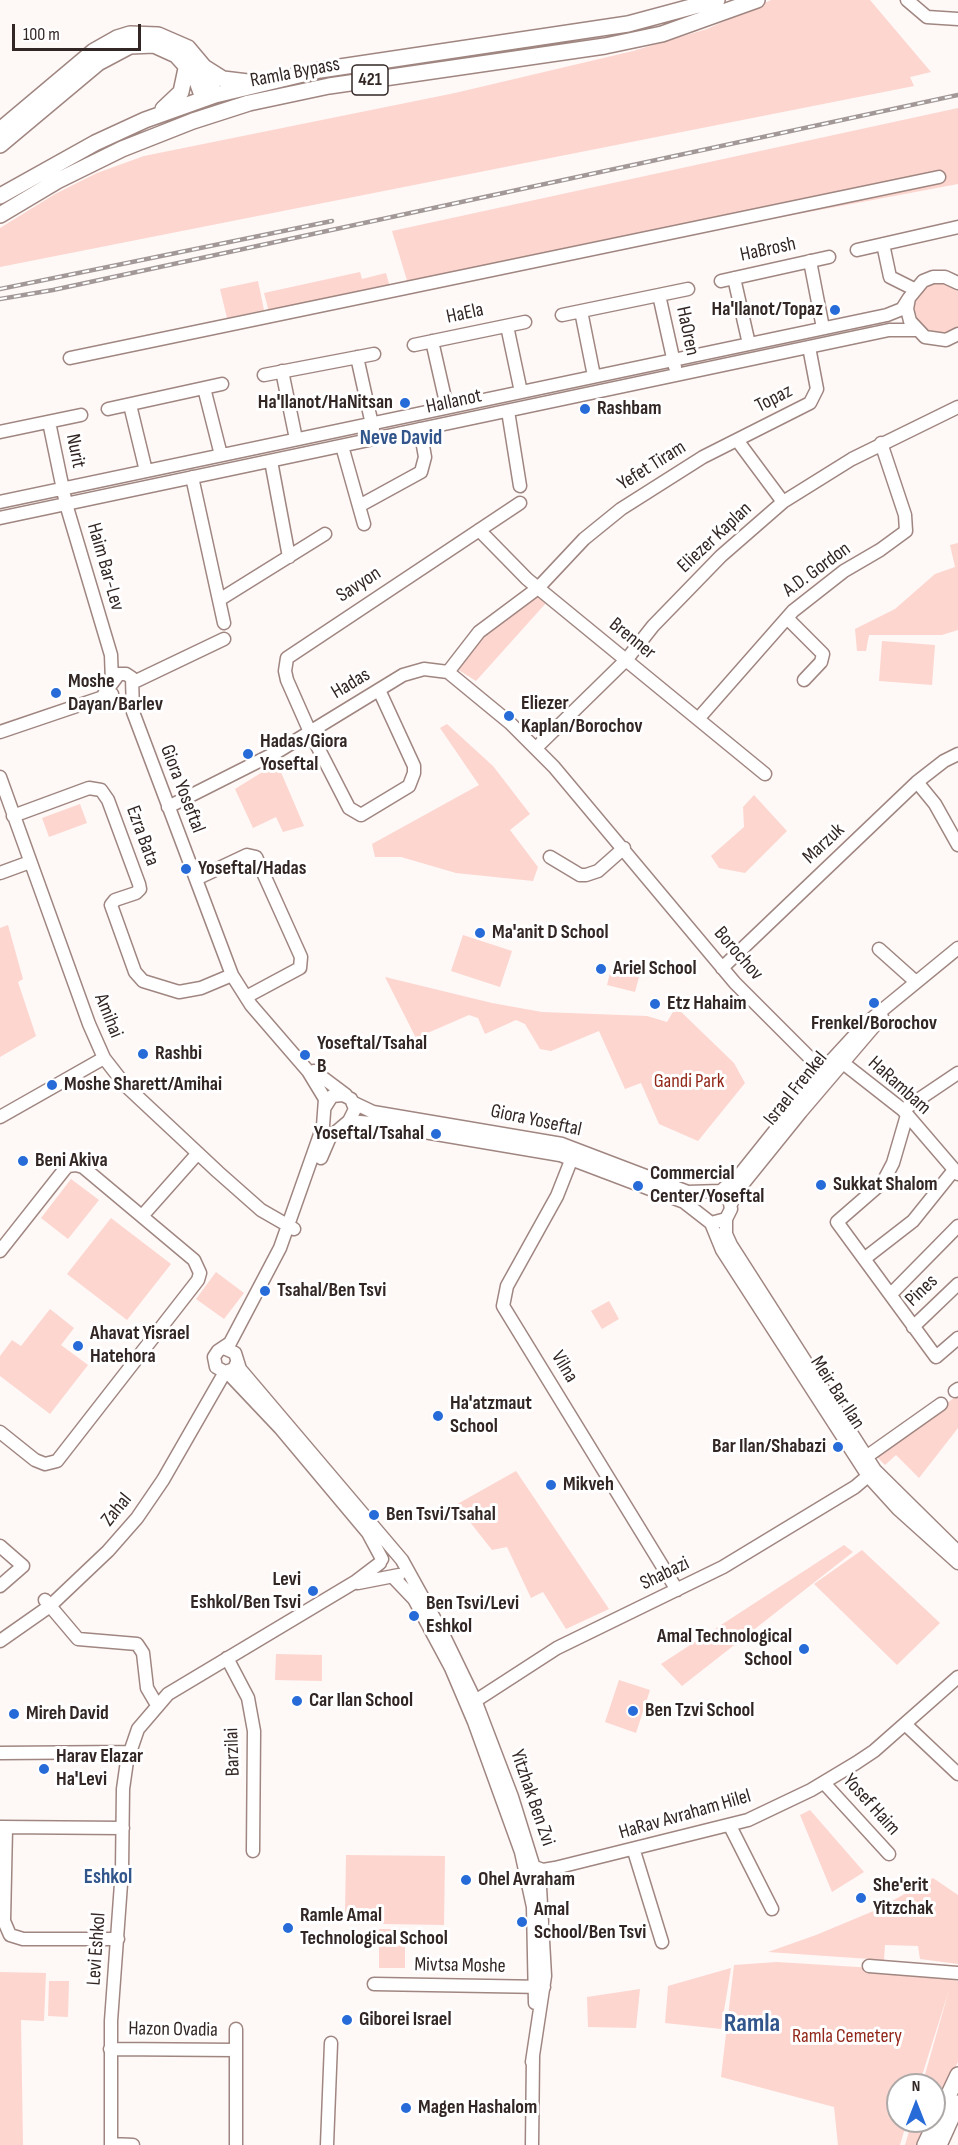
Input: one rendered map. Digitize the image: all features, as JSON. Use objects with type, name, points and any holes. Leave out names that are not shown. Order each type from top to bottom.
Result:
[{"type":"main road","name":"Ramla Bypass","points":[[0,196],[86,148],[153,117],[209,96],[260,82],[330,68],[602,29],[657,18],[717,0]]},
{"type":"main road","name":"Ramla Bypass","points":[[0,215],[57,181],[115,152],[174,128],[249,103],[329,86],[605,46],[662,34],[757,0]]},
{"type":"main road","points":[[0,130],[94,51],[117,38],[144,33],[172,40],[188,48],[204,68],[223,79],[260,82]]},
{"type":"main road","points":[[0,145],[98,63],[119,50],[142,44],[154,45],[176,54],[187,64],[209,96]]},
{"type":"main road","points":[[153,117],[175,100],[181,92],[187,64]]},
{"type":"main road","points":[[204,68],[209,96]]},
{"type":"main road","points":[[925,2145],[958,2075]]},
{"type":"main road","points":[[939,2145],[958,2103]]},
{"type":"street","points":[[907,0],[927,17],[958,19]]},
{"type":"street","points":[[70,358],[939,177]]},
{"type":"street","points":[[857,249],[958,227]]},
{"type":"street","points":[[883,244],[890,277],[912,293],[909,319],[916,330],[936,340],[946,340],[958,334]]},
{"type":"street","name":"HaBrosh","points":[[721,280],[829,257]]},
{"type":"street","name":"HaBrosh","points":[[810,261],[823,328]]},
{"type":"street","name":"HaIlanot","points":[[0,502],[896,312],[912,293],[933,277],[957,280]]},
{"type":"street","name":"HaBrosh","points":[[735,278],[749,344]]},
{"type":"street","name":"HaOren","points":[[562,315],[688,289]]},
{"type":"street","name":"HaOren","points":[[659,295],[676,375]]},
{"type":"street","points":[[581,311],[594,376]]},
{"type":"street","name":"HaEla","points":[[414,345],[525,322]]},
{"type":"street","name":"HaEla","points":[[507,326],[521,392]]},
{"type":"street","name":"HaIlanot","points":[[0,518],[809,347],[900,329],[916,330]]},
{"type":"street","name":"HaEla","points":[[432,341],[447,408]]},
{"type":"street","name":"Topaz","points":[[737,440],[801,408],[815,397],[816,380],[809,347]]},
{"type":"street","points":[[264,375],[374,354]]},
{"type":"street","points":[[357,357],[375,439]]},
{"type":"street","points":[[282,371],[296,439]]},
{"type":"street","points":[[108,409],[222,384]]},
{"type":"street","points":[[204,388],[221,455]]},
{"type":"street","points":[[130,405],[146,471]]},
{"type":"street","name":"Eliezer Kaplan","points":[[536,748],[627,659],[653,626],[721,556],[783,502],[825,474],[881,443],[958,406]]},
{"type":"street","points":[[508,411],[520,486]]},
{"type":"street","name":"Nurit","points":[[0,432],[81,415]]},
{"type":"street","name":"Nurit","points":[[49,422],[63,489]]},
{"type":"street","points":[[359,506],[421,472],[425,457],[420,429]]},
{"type":"street","points":[[737,440],[783,502]]},
{"type":"street","name":"Yefet Tiram","points":[[538,588],[584,539],[621,509],[674,474],[737,440]]},
{"type":"street","name":"A.D. Gordon","points":[[698,720],[787,618],[844,571],[880,550],[906,531],[905,514],[881,443]]},
{"type":"street","points":[[342,446],[364,524]]},
{"type":"street","points":[[271,461],[289,556]]},
{"type":"street","points":[[192,477],[224,623]]},
{"type":"street","name":"Haim Bar-Lev","points":[[63,489],[111,655],[113,690]]},
{"type":"street","name":"Savyon","points":[[310,732],[287,681],[285,671],[287,658],[520,503]]},
{"type":"street","name":"Brenner","points":[[479,530],[538,588],[765,774]]},
{"type":"street","points":[[219,600],[326,534]]},
{"type":"street","points":[[448,672],[483,627],[538,588]]},
{"type":"street","points":[[787,618],[823,654],[821,662],[804,680]]},
{"type":"street","points":[[113,690],[116,676],[131,681],[224,639]]},
{"type":"street","name":"Haim Bar-Lev","points":[[111,655],[131,681]]},
{"type":"street","name":"Hadas","points":[[168,807],[224,780],[414,671],[435,668],[448,672]]},
{"type":"street","name":"Borochov","points":[[448,672],[536,748],[624,848],[722,968],[826,1075]]},
{"type":"street","points":[[0,732],[113,690],[131,693],[131,681]]},
{"type":"street","name":"Giora Yoseftal","points":[[131,681],[133,712],[232,975],[246,998],[297,1057],[321,1089],[325,1109]]},
{"type":"street","name":"Giora Yoseftal","points":[[113,690],[133,712]]},
{"type":"street","points":[[310,732],[351,812],[361,815],[368,813],[409,786],[414,773],[414,766],[379,690]]},
{"type":"street","name":"Marzuk","points":[[722,968],[917,782],[944,761],[958,754]]},
{"type":"street","name":"Amihai","points":[[0,777],[89,1024],[104,1058],[125,1085],[261,1210],[292,1228]]},
{"type":"street","points":[[917,782],[935,804],[958,845]]},
{"type":"street","name":"Ezra Bata","points":[[13,816],[89,788],[101,790],[108,800],[140,889],[136,893],[115,900],[111,905],[135,972],[143,981],[179,992],[201,988],[232,975]]},
{"type":"street","points":[[550,857],[580,876],[598,871],[624,848]]},
{"type":"street","points":[[196,879],[247,855],[256,857],[301,957],[300,968],[246,998]]},
{"type":"street","points":[[0,873],[30,862]]},
{"type":"street","name":"Israel Frenkel","points":[[731,1204],[738,1190],[839,1059],[894,1002],[958,948]]},
{"type":"street","points":[[879,949],[916,982]]},
{"type":"street","name":"Giora Yoseftal","points":[[297,1057],[351,1100],[373,1112],[562,1144],[688,1192],[705,1193]]},
{"type":"street","points":[[0,1117],[104,1058]]},
{"type":"street","name":"HaRambam","points":[[839,1059],[905,1113],[956,1172]]},
{"type":"street","points":[[958,1073],[905,1113],[893,1163],[883,1182],[837,1222],[936,1357],[958,1338]]},
{"type":"street","name":"Israel Frenkel","points":[[721,1191],[741,1173],[826,1075]]},
{"type":"street","points":[[222,1370],[234,1368],[232,1355],[269,1289],[326,1145],[335,1130],[347,1123],[354,1114],[351,1100],[333,1096],[325,1109],[318,1142],[292,1228]]},
{"type":"street","points":[[325,1109],[330,1121],[347,1123]]},
{"type":"street","name":"Giora Yoseftal","points":[[347,1123],[519,1146],[572,1158],[684,1202],[699,1212]]},
{"type":"street","points":[[143,1215],[198,1153]]},
{"type":"street","name":"Vilna","points":[[572,1158],[557,1196],[507,1286],[503,1306],[677,1590]]},
{"type":"street","points":[[0,1251],[68,1166],[83,1167],[143,1215],[199,1266],[198,1280],[57,1461],[45,1464],[35,1460],[0,1432]]},
{"type":"street","points":[[864,1259],[913,1221],[956,1172]]},
{"type":"street","points":[[721,1191],[731,1204],[726,1219],[711,1223],[699,1212],[698,1202],[705,1193],[721,1191]]},
{"type":"street","name":"Meir Bar Ilan","points":[[726,1219],[726,1234],[731,1245],[866,1457],[871,1473],[958,1552]]},
{"type":"street","name":"Meir Bar Ilan","points":[[711,1223],[722,1250],[871,1473],[898,1509],[958,1563]]},
{"type":"street","points":[[891,1294],[958,1226]]},
{"type":"street","name":"Pines","points":[[913,1327],[958,1284]]},
{"type":"street","points":[[232,1355],[218,1351],[214,1357],[222,1370],[280,1428],[368,1533],[381,1561],[380,1570],[390,1577],[401,1574],[401,1561],[391,1554],[381,1561]]},
{"type":"street","name":"Yitzhak Ben Zvi","points":[[232,1355],[401,1561],[444,1636],[512,1797],[530,1865],[540,1987],[532,2062],[532,2145]]},
{"type":"street","name":"Zahal","points":[[0,1641],[108,1551],[143,1510],[222,1370]]},
{"type":"street","points":[[866,1457],[941,1404]]},
{"type":"street","name":"Shabazi","points":[[471,1703],[557,1648],[723,1567],[871,1473]]},
{"type":"street","points":[[0,1546],[23,1566],[0,1586]]},
{"type":"street","name":"Levi Eshkol","points":[[111,2145],[110,2049],[118,1939],[125,1773],[138,1729],[157,1705],[187,1681],[351,1585],[381,1561]]},
{"type":"street","name":"Yitzhak Ben Zvi","points":[[390,1577],[414,1599],[471,1703]]},
{"type":"street","name":"Levi Eshkol","points":[[351,1585],[390,1577]]},
{"type":"street","points":[[47,1603],[78,1639],[137,1644],[143,1653],[147,1688],[157,1705]]},
{"type":"street","name":"Zahal","points":[[0,1631],[47,1603]]},
{"type":"street","name":"Barzilai","points":[[227,1658],[248,1698],[254,1731],[253,1851]]},
{"type":"street","name":"HaRav Avraham Hilel","points":[[530,1865],[555,1868],[634,1851],[730,1826],[777,1808],[824,1783],[874,1751],[958,1677]]},
{"type":"street","points":[[905,1724],[958,1773]]},
{"type":"street","points":[[0,1753],[130,1752]]},
{"type":"street","name":"Yosef Haim","points":[[824,1783],[889,1854]]},
{"type":"street","points":[[730,1826],[772,1909]]},
{"type":"street","points":[[118,1939],[23,1939],[9,1935],[4,1921],[3,1828],[123,1828]]},
{"type":"street","points":[[634,1851],[662,1942]]},
{"type":"street","points":[[869,1966],[958,1973]]},
{"type":"street","name":"Mivtsa Moshe","points":[[374,1983],[540,1987]]},
{"type":"street","name":"Hazon Ovadia","points":[[236,2030],[236,2145]]},
{"type":"street","points":[[327,2145],[331,2043]]},
{"type":"street","name":"Hazon Ovadia","points":[[110,2049],[236,2050]]},
{"type":"street","points":[[111,2145],[133,2145]]},
{"type":"green space","points":[[771,0],[870,0],[931,72],[910,77],[914,86],[0,267],[0,228],[55,194],[97,173],[144,156],[455,93],[633,51],[707,29]]},
{"type":"green space","points":[[958,108],[958,184],[409,287],[392,231]]},
{"type":"green space","points":[[360,272],[362,279],[386,273],[391,291],[270,316],[264,293]]},
{"type":"green space","points":[[258,281],[264,310],[227,318],[220,289]]},
{"type":"green space","points":[[945,281],[958,288],[958,329],[945,336],[927,334],[914,320],[913,299],[925,284]]},
{"type":"green space","points":[[958,543],[958,630],[942,635],[869,635],[866,651],[857,651],[855,629],[895,609],[935,574],[955,567],[950,545]]},
{"type":"green space","points":[[539,594],[546,603],[476,681],[457,669],[479,638]]},
{"type":"green space","points":[[882,641],[935,645],[932,685],[879,681]]},
{"type":"green space","points":[[447,724],[493,766],[530,814],[510,830],[538,867],[533,881],[456,873],[401,857],[375,857],[372,844],[479,785],[440,728]]},
{"type":"green space","points":[[277,763],[304,826],[283,832],[276,817],[253,828],[235,789]]},
{"type":"green space","points":[[754,795],[787,831],[745,873],[719,868],[711,856],[744,827],[743,807]]},
{"type":"green space","points":[[80,804],[87,823],[49,837],[42,818]]},
{"type":"green space","points":[[8,925],[23,979],[18,982],[36,1036],[0,1057],[0,928]]},
{"type":"green space","points":[[463,935],[512,951],[500,987],[451,971]]},
{"type":"green space","points":[[611,969],[639,977],[635,992],[607,985]]},
{"type":"green space","name":"Gandi Park","points":[[385,977],[492,1003],[542,1012],[647,1016],[667,1022],[676,1007],[734,1063],[745,1083],[698,1141],[659,1124],[641,1083],[625,1089],[599,1031],[551,1051],[540,1049],[525,1024],[516,1020],[485,1034],[478,1018],[469,1015],[416,1038]]},
{"type":"green space","points":[[71,1179],[99,1200],[68,1239],[41,1218]]},
{"type":"green space","points":[[111,1218],[171,1264],[127,1320],[67,1274]]},
{"type":"green space","points":[[216,1272],[244,1293],[224,1319],[196,1299]]},
{"type":"green space","points":[[609,1301],[619,1319],[602,1329],[591,1311]]},
{"type":"green space","points":[[50,1309],[74,1328],[61,1345],[88,1365],[50,1414],[0,1376],[0,1356],[12,1340],[21,1346]]},
{"type":"green space","points":[[958,1394],[958,1428],[919,1478],[896,1455],[885,1465],[875,1455],[936,1413]]},
{"type":"green space","points":[[516,1471],[609,1609],[566,1629],[543,1592],[531,1598],[507,1547],[492,1550],[466,1517],[452,1507]]},
{"type":"green space","points":[[844,1545],[853,1552],[682,1686],[661,1664]]},
{"type":"green space","points":[[862,1550],[940,1623],[897,1665],[814,1584]]},
{"type":"green space","points":[[276,1654],[322,1655],[322,1681],[275,1680]]},
{"type":"green space","points":[[619,1680],[650,1690],[636,1733],[605,1722]]},
{"type":"green space","points":[[810,1810],[864,1872],[832,1892],[800,1815]]},
{"type":"green space","points":[[346,1855],[445,1856],[444,1925],[383,1924],[382,1914],[345,1914]]},
{"type":"green space","points":[[933,1878],[958,1895],[958,1964],[920,1959],[918,1946],[885,1945],[884,1960],[768,1952],[876,1910]]},
{"type":"green space","points":[[379,1929],[405,1929],[405,1968],[379,1968]]},
{"type":"green space","name":"Ramla Cemetery","points":[[777,1962],[954,1973],[952,1980],[958,1981],[958,2062],[946,2084],[946,2073],[925,2073],[949,1990],[923,2073],[886,2073],[886,2133],[904,2133],[900,2145],[838,2145],[834,2107],[721,2077],[734,1965]]},
{"type":"green space","points":[[731,1968],[721,2029],[665,2023],[668,1986]]},
{"type":"green space","points":[[0,1972],[46,1973],[44,2021],[21,2020],[23,2145],[0,2145]]},
{"type":"green space","points":[[49,1981],[69,1981],[68,2017],[48,2016]]},
{"type":"green space","points":[[640,1989],[636,2028],[588,2027],[587,1997]]},
{"type":"green space","points":[[908,2133],[922,2133],[916,2145],[905,2145]]},
{"type":"railway","points":[[0,299],[53,290],[958,95]]},
{"type":"railway","points":[[0,289],[332,221]]},
{"type":"place","name":"Ha'Ilanot/Topaz","points":[[835,310]]},
{"type":"place","name":"Ha'Ilanot/HaNitsan","points":[[405,403]]},
{"type":"place","name":"Rashbam","points":[[585,409]]},
{"type":"place","name":"Moshe Dayan/Barlev","points":[[56,693]]},
{"type":"place","name":"Eliezer Kaplan/Borochov","points":[[509,716]]},
{"type":"place","name":"Hadas/Giora Yoseftal","points":[[248,754]]},
{"type":"place","name":"Yoseftal/Hadas","points":[[186,869]]},
{"type":"place","name":"Ma'anit D School","points":[[480,933]]},
{"type":"place","name":"Ariel School","points":[[601,969]]},
{"type":"place","name":"Frenkel/Borochov","points":[[874,1003]]},
{"type":"place","name":"Etz Hahaim","points":[[655,1004]]},
{"type":"place","name":"Rashbi","points":[[143,1054]]},
{"type":"place","name":"Yoseftal/Tsahal B","points":[[305,1055]]},
{"type":"place","name":"Moshe Sharett/Amihai","points":[[52,1085]]},
{"type":"place","name":"Yoseftal/Tsahal","points":[[436,1134]]},
{"type":"place","name":"Beni Akiva","points":[[23,1161]]},
{"type":"place","name":"Sukkat Shalom","points":[[821,1185]]},
{"type":"place","name":"Commercial Center/Yoseftal","points":[[638,1186]]},
{"type":"place","name":"Tsahal/Ben Tsvi","points":[[265,1291]]},
{"type":"place","name":"Ahavat Yisrael Hatehora","points":[[78,1346]]},
{"type":"place","name":"Ha'atzmaut School","points":[[438,1416]]},
{"type":"place","name":"Bar Ilan/Shabazi","points":[[838,1447]]},
{"type":"place","name":"Mikveh","points":[[551,1485]]},
{"type":"place","name":"Ben Tsvi/Tsahal","points":[[374,1515]]},
{"type":"place","name":"Levi Eshkol/Ben Tsvi","points":[[313,1591]]},
{"type":"place","name":"Ben Tsvi/Levi Eshkol","points":[[414,1616]]},
{"type":"place","name":"Amal Technological School","points":[[804,1649]]},
{"type":"place","name":"Car Ilan School","points":[[297,1701]]},
{"type":"place","name":"Ben Tzvi School","points":[[633,1711]]},
{"type":"place","name":"Mireh David","points":[[14,1714]]},
{"type":"place","name":"Harav Elazar Ha'Levi","points":[[44,1769]]},
{"type":"place","name":"Ohel Avraham","points":[[466,1880]]},
{"type":"place","name":"She'erit Yitzchak","points":[[861,1898]]},
{"type":"place","name":"Amal School/Ben Tsvi","points":[[522,1922]]},
{"type":"place","name":"Ramle Amal Technological School","points":[[288,1928]]},
{"type":"place","name":"Giborei Israel","points":[[347,2020]]},
{"type":"place","name":"Magen Hashalom","points":[[406,2108]]},
{"type":"district","name":"Neve David","points":[[401,439]]},
{"type":"district","name":"Eshkol","points":[[108,1878]]},
{"type":"district","name":"Ramla","points":[[752,2024]]}]
